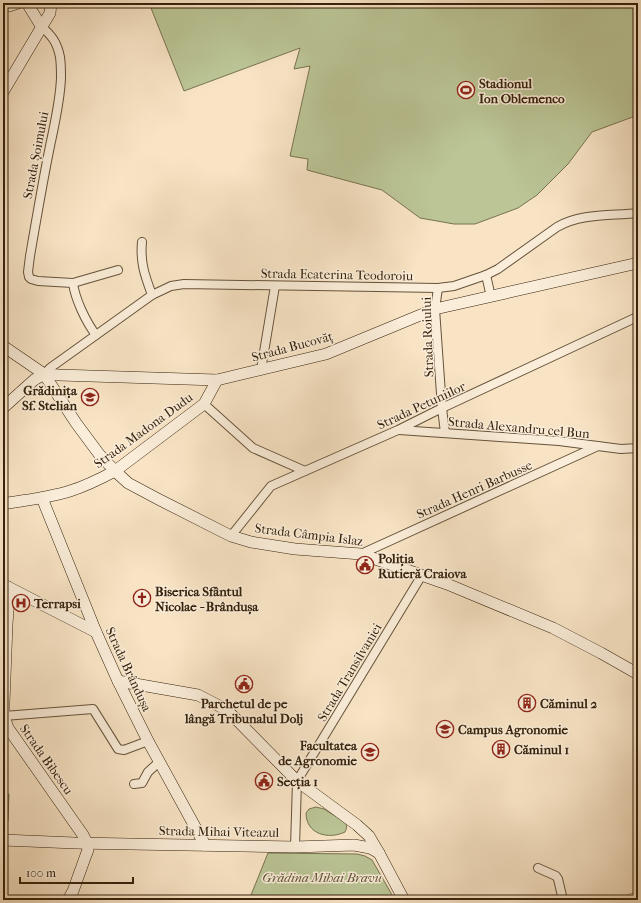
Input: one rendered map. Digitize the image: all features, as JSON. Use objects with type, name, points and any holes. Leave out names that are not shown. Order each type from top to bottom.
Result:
[{"type":"street","points":[[3,6],[18,3]]},
{"type":"street","name":"Strada Șoimului","points":[[27,3],[42,26],[55,41],[60,59],[59,103],[28,272],[29,277],[38,281],[73,283],[118,270]]},
{"type":"street","points":[[3,92],[50,13],[51,3]]},
{"type":"street","name":"Strada Ecaterina Teodoroiu","points":[[44,374],[50,368],[152,295],[171,286],[184,284],[438,288],[454,286],[486,275],[498,269],[566,222],[588,217],[638,213]]},
{"type":"street","points":[[142,242],[142,263],[152,295]]},
{"type":"street","name":"Strada Bucovăț","points":[[44,374],[217,380],[326,354],[435,309],[638,263]]},
{"type":"street","points":[[486,275],[491,297]]},
{"type":"street","points":[[73,283],[82,312],[96,335]]},
{"type":"street","points":[[261,370],[275,286]]},
{"type":"street","name":"Strada Roiului","points":[[438,288],[435,309],[445,433]]},
{"type":"street","name":"Strada Petuniilor","points":[[231,536],[271,486],[398,430],[638,316]]},
{"type":"street","name":"Strada Câmpia Islaz","points":[[3,346],[44,374],[76,423],[99,454],[114,471],[128,483],[231,536],[251,542],[295,549],[361,554],[422,575],[553,628],[638,674]]},
{"type":"street","points":[[3,408],[34,380],[44,374]]},
{"type":"street","name":"Strada Madona Dudu","points":[[3,504],[69,492],[99,480],[114,471],[204,404],[217,380]]},
{"type":"street","points":[[204,404],[254,448],[305,471]]},
{"type":"street","name":"Strada Alexandru cel Bun","points":[[398,430],[559,441],[621,449],[638,448]]},
{"type":"street","name":"Strada Henri Barbusse","points":[[361,554],[598,446]]},
{"type":"street","name":"Strada Brândușa","points":[[42,498],[96,632],[118,681],[159,762],[205,845]]},
{"type":"street","name":"Strada Transilvaniei","points":[[297,781],[422,575]]},
{"type":"street","name":"Strada Bibescu","points":[[3,576],[9,598],[4,716],[8,728],[83,835],[87,843]]},
{"type":"street","points":[[5,586],[96,632]]},
{"type":"street","points":[[118,681],[198,694],[227,710],[297,781],[357,825],[369,836],[404,900]]},
{"type":"street","points":[[4,716],[93,709],[118,749],[124,750],[148,741]]},
{"type":"street","points":[[134,784],[142,783],[148,772],[159,762]]},
{"type":"street","points":[[295,847],[297,781]]},
{"type":"street","name":"Strada Mihai Viteazul","points":[[3,840],[295,847],[354,845],[370,848],[379,853]]},
{"type":"street","points":[[68,900],[85,860],[88,850],[87,843]]},
{"type":"street","points":[[538,868],[556,876],[563,900]]},
{"type":"street","points":[[630,900],[638,897]]},
{"type":"green space","points":[[149,3],[638,3],[638,115],[592,132],[568,164],[537,195],[518,208],[475,224],[454,224],[420,218],[382,190],[307,170],[308,159],[290,156],[310,66],[294,69],[300,48],[184,91]]},
{"type":"green space","points":[[3,794],[9,794],[8,821],[3,821]]},
{"type":"green space","points":[[316,807],[324,809],[345,822],[345,832],[325,835],[314,830],[307,820],[306,813],[309,809]]},
{"type":"green space","name":"Grădina Mihai Bravu","points":[[268,853],[357,854],[365,856],[372,860],[395,900],[249,900]]},
{"type":"place","name":"Stadionul Ion Oblemenco","points":[[466,90]]},
{"type":"place","name":"Grădinița Sf. Stelian","points":[[90,397]]},
{"type":"place","name":"Poliția Rutieră Craiova","points":[[365,565]]},
{"type":"place","name":"Biserica Sfântul Nicolae - Brândușa","points":[[142,598]]},
{"type":"place","name":"Terrapsi","points":[[21,603]]},
{"type":"place","name":"Parchetul de pe lângă Tribunalul Dolj","points":[[244,684]]},
{"type":"place","name":"Căminul 2","points":[[527,703]]},
{"type":"place","name":"Campus Agronomie","points":[[445,729]]},
{"type":"place","name":"Căminul 1","points":[[501,749]]},
{"type":"place","name":"Facultatea de Agronomie","points":[[370,752]]},
{"type":"place","name":"Secția 1","points":[[264,781]]}]
